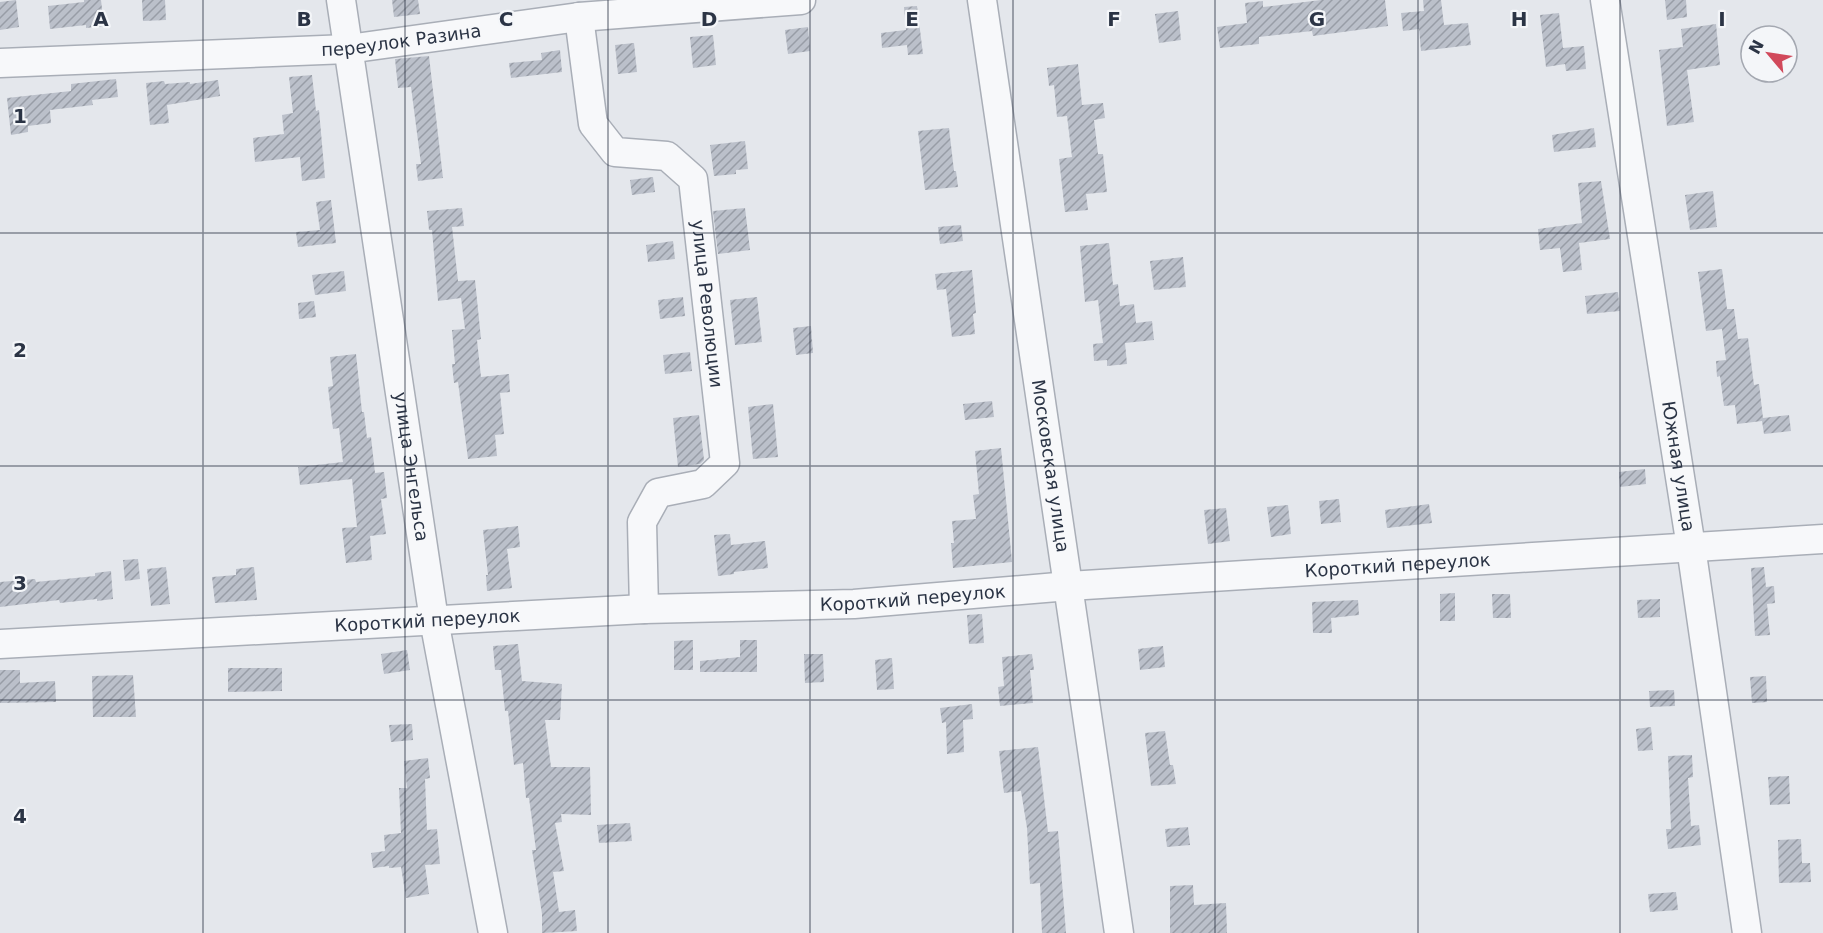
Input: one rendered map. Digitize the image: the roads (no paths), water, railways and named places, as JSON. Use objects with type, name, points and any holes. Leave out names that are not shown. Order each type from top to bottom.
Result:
[{"type":"street","name":"улица Энгельса","points":[[341,0],[434,620],[493,933]]},
{"type":"street","name":"переулок Разина","points":[[0,63],[348,48],[657,5],[801,0]]},
{"type":"street","name":"Московская улица","points":[[982,0],[1119,933]]},
{"type":"street","name":"Южная улица","points":[[1605,0],[1691,547],[1747,933]]},
{"type":"street","name":"улица Революции","points":[[579,17],[593,124],[615,152],[667,156],[693,178],[725,463],[703,484],[658,493],[642,522],[644,609]]},
{"type":"street","name":"Короткий переулок","points":[[0,644],[644,609],[854,604],[1069,586],[1823,539]]}]
